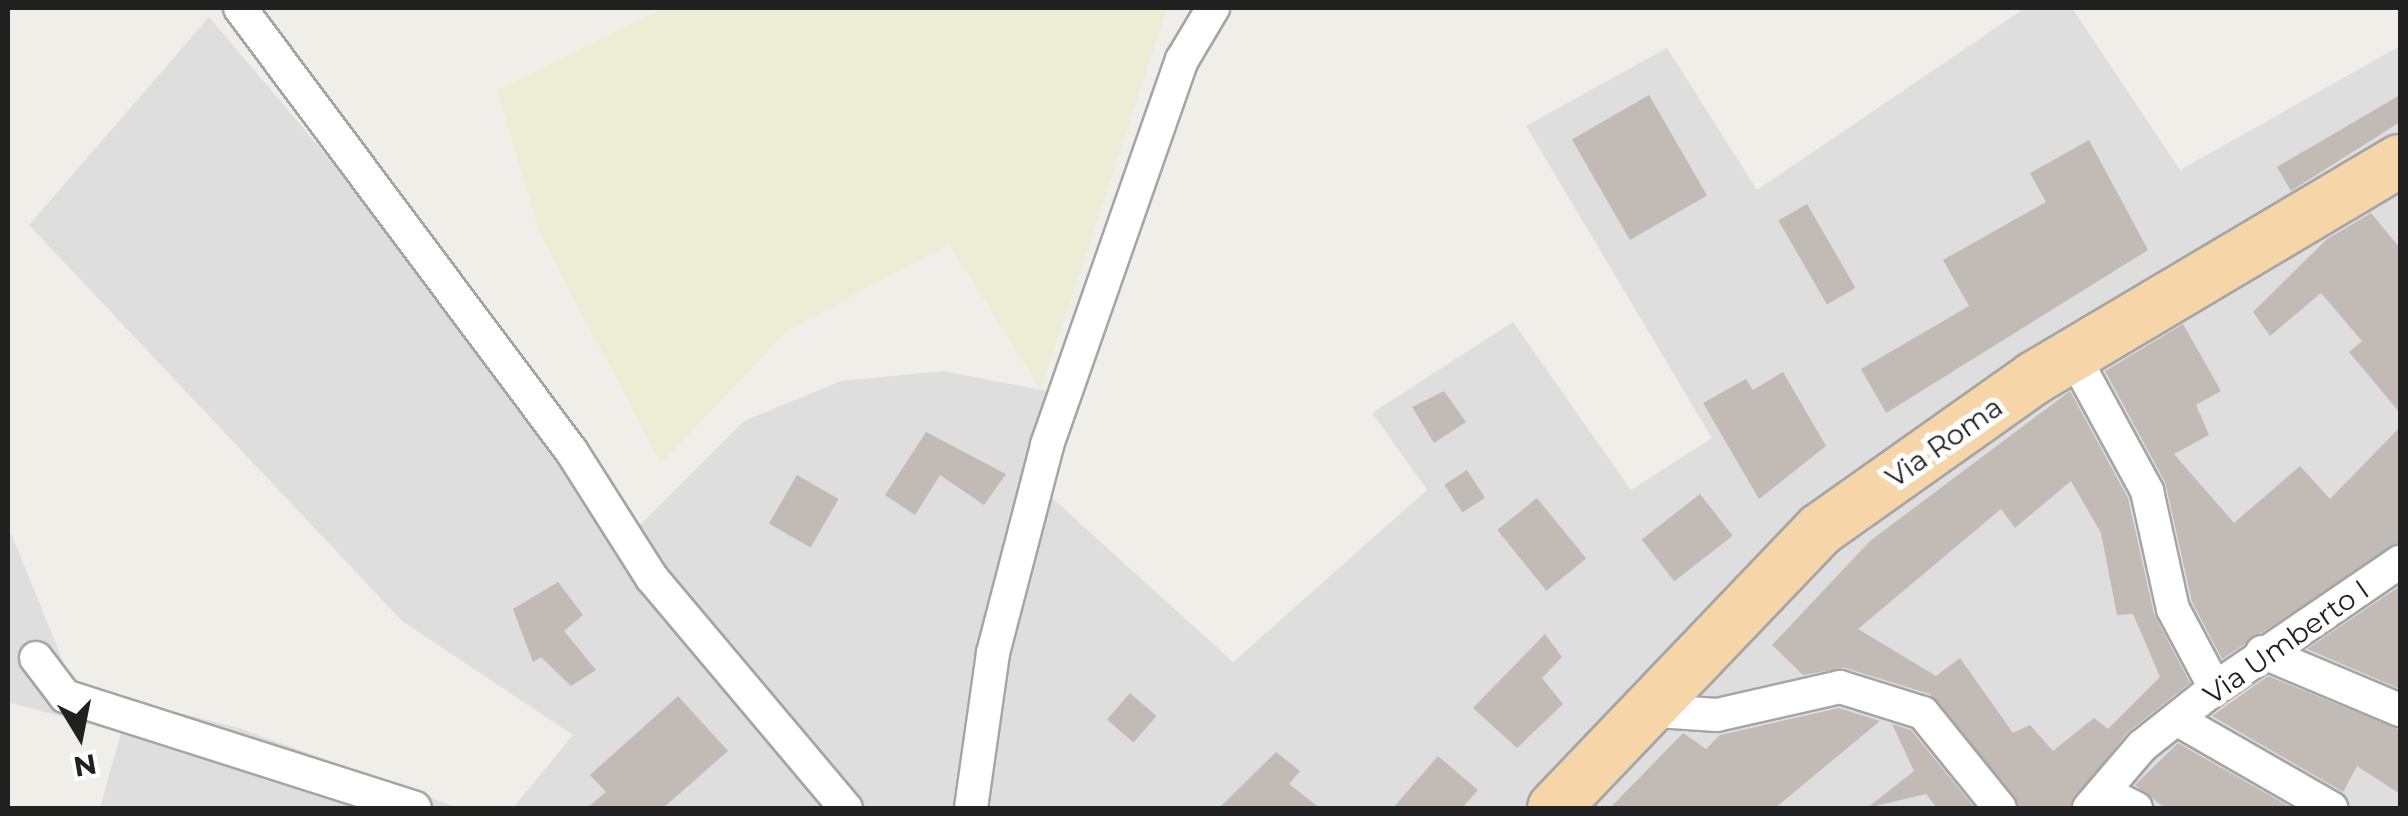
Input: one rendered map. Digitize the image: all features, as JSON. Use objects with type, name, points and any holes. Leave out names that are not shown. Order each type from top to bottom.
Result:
[{"type":"main road","name":"Via Roma","points":[[1554,808],[1642,710],[1820,529],[2073,355],[2400,160]]},
{"type":"street","points":[[240,8],[482,328],[652,578],[846,808]]},
{"type":"street","points":[[971,808],[992,653],[1047,445],[1182,60],[1213,8]]},
{"type":"street","points":[[2073,355],[2148,491],[2173,609],[2216,688]]},
{"type":"street","name":"Via Umberto I","points":[[2096,800],[2216,688],[2262,652],[2400,562]]},
{"type":"street","points":[[2262,652],[2400,710]]},
{"type":"street","points":[[36,658],[65,696],[414,808]]},
{"type":"street","points":[[1642,710],[1718,714],[1840,687],[1922,713],[2000,808]]},
{"type":"street","points":[[2178,720],[2331,808]]},
{"type":"street","points":[[2096,800],[2136,808]]},
{"type":"shaded area","points":[[2025,8],[2072,8],[2180,170],[2400,46],[2400,808],[513,808],[573,735],[402,621],[29,225],[209,17],[371,208],[618,547],[744,421],[841,381],[943,371],[1078,397],[1051,497],[1233,662],[1427,490],[1372,413],[1513,322],[1631,490],[1712,438],[1526,126],[1667,48],[1757,190]]},
{"type":"shaded area","points":[[8,526],[73,686],[239,728],[459,808],[100,808],[121,733],[8,702]]},
{"type":"green space","points":[[663,8],[1167,8],[1041,390],[949,244],[788,330],[661,463],[540,234],[497,90]]},
{"type":"building","points":[[1649,95],[1707,195],[1630,240],[1572,140]]},
{"type":"building","points":[[2400,95],[2400,122],[2291,191],[2277,167]]},
{"type":"building","points":[[2089,140],[2148,250],[1886,413],[1861,369],[1969,306],[1943,260],[2046,202],[2030,173]]},
{"type":"building","points":[[1807,204],[1856,288],[1827,305],[1778,220]]},
{"type":"building","points":[[2371,213],[2400,248],[2400,413],[2349,352],[2362,341],[2321,293],[2270,336],[2253,312],[2327,239]]},
{"type":"building","points":[[2183,324],[2221,391],[2196,405],[2209,435],[2174,454],[2234,523],[2300,466],[2330,499],[2400,427],[2400,542],[2222,659],[2192,602],[2165,482],[2105,371]]},
{"type":"building","points":[[1783,372],[1826,446],[1759,499],[1703,403],[1746,379],[1753,390]]},
{"type":"building","points":[[1444,391],[1466,422],[1434,443],[1412,407]]},
{"type":"building","points":[[2070,391],[2128,498],[2154,614],[2190,683],[2127,733],[2070,808],[2020,808],[1930,694],[1845,668],[1803,675],[1772,645],[1870,541]],"holes":[[[2071,481],[2101,533],[2117,615],[2133,614],[2160,677],[2108,729],[2094,718],[2053,751],[2030,725],[2013,733],[1960,658],[1936,676],[1858,629],[2001,509],[2015,528]]]},
{"type":"building","points":[[926,432],[1006,474],[984,505],[940,475],[915,515],[885,495]]},
{"type":"building","points":[[1467,470],[1485,498],[1462,512],[1444,485]]},
{"type":"building","points":[[797,475],[839,499],[811,547],[769,523]]},
{"type":"building","points":[[1700,494],[1733,536],[1674,581],[1642,540]]},
{"type":"building","points":[[1537,498],[1586,559],[1546,591],[1497,530]]},
{"type":"building","points":[[558,582],[583,615],[564,631],[596,670],[571,686],[541,657],[533,662],[513,609]]},
{"type":"building","points":[[2400,586],[2400,689],[2307,649]]},
{"type":"building","points":[[1545,634],[1562,657],[1542,678],[1563,704],[1517,748],[1473,708]]},
{"type":"building","points":[[2268,676],[2400,730],[2400,794],[2357,766],[2343,792],[2212,716]]},
{"type":"building","points":[[1130,693],[1156,716],[1133,742],[1107,719]]},
{"type":"building","points":[[678,696],[728,751],[663,808],[587,808],[606,792],[590,775]]},
{"type":"building","points":[[1839,708],[1880,721],[1775,808],[1610,808],[1683,733],[1706,749],[1720,735]]},
{"type":"building","points":[[1892,724],[1911,730],[1975,808],[1937,808],[1926,794],[1867,808],[1914,771]]},
{"type":"building","points":[[2178,743],[2292,808],[2165,808],[2135,785]]},
{"type":"building","points":[[1276,752],[1300,771],[1289,784],[1320,808],[1219,808]]},
{"type":"building","points":[[1438,756],[1478,790],[1462,808],[1393,808]]}]
